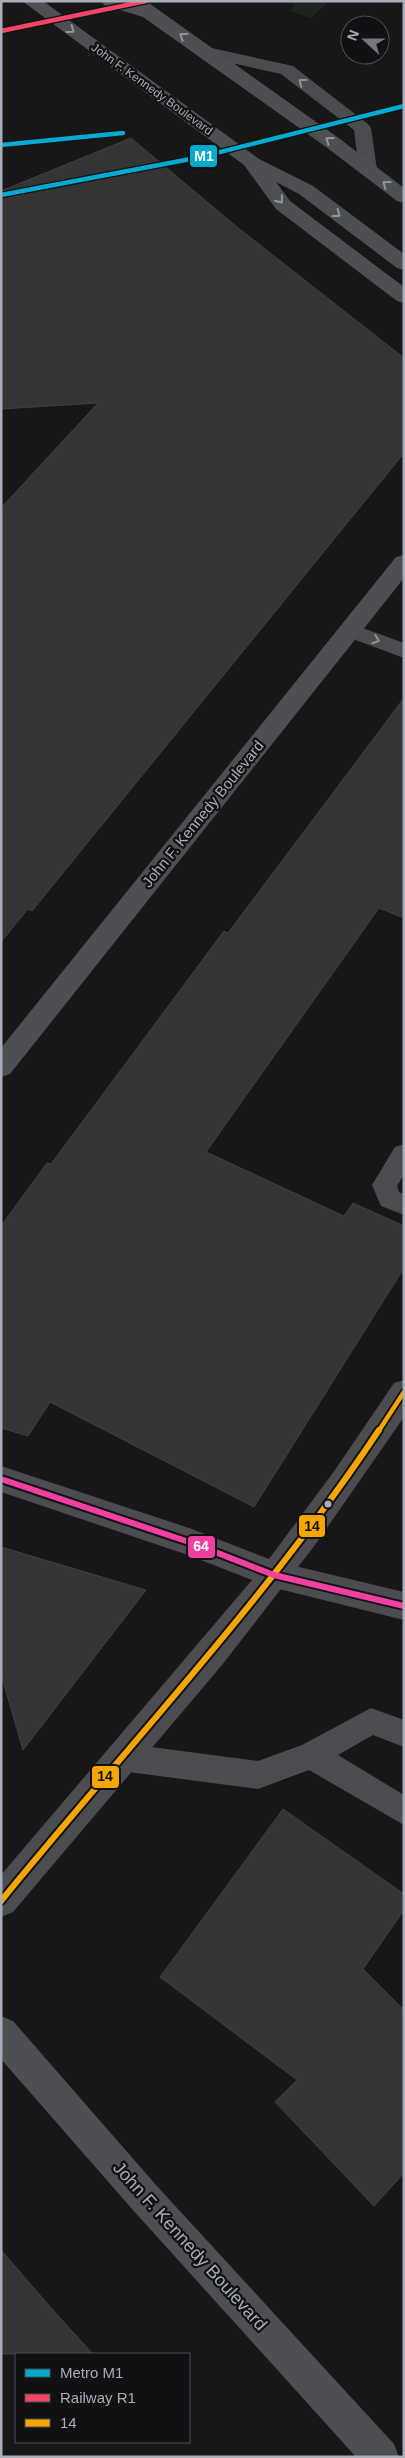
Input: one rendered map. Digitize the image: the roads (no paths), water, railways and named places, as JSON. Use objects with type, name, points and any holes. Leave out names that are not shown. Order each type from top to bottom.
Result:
[{"type":"main road","name":"John F. Kennedy Boulevard","points":[[31,1],[251,161],[283,205],[404,297]]},
{"type":"main road","points":[[110,1],[142,7],[207,52],[404,196]]},
{"type":"main road","points":[[251,161],[306,190],[404,264]]},
{"type":"main road","name":"John F. Kennedy Boulevard","points":[[1,1067],[404,562]]},
{"type":"main road","name":"John F. Kennedy Boulevard","points":[[1,2033],[144,2196],[381,2457]]},
{"type":"street","points":[[1,1901],[240,1619],[362,1458],[404,1392]]},
{"type":"street","points":[[1,1479],[192,1543],[274,1575],[404,1606]]},
{"type":"lane","points":[[207,52],[287,70],[362,128],[368,170]]},
{"type":"lane","points":[[349,630],[404,651]]},
{"type":"lane","points":[[404,1154],[384,1185],[390,1199],[404,1205]]},
{"type":"lane","points":[[121,1758],[258,1775],[311,1755],[371,1721],[404,1734]]},
{"type":"lane","points":[[311,1755],[404,1811]]},
{"type":"metro line","name":"M1","points":[[1,195],[196,158],[404,106]]},
{"type":"metro line","name":"M1","points":[[1,145],[47,142],[123,133]]},
{"type":"rail line","name":"R1","points":[[1,31],[146,1]]}]
